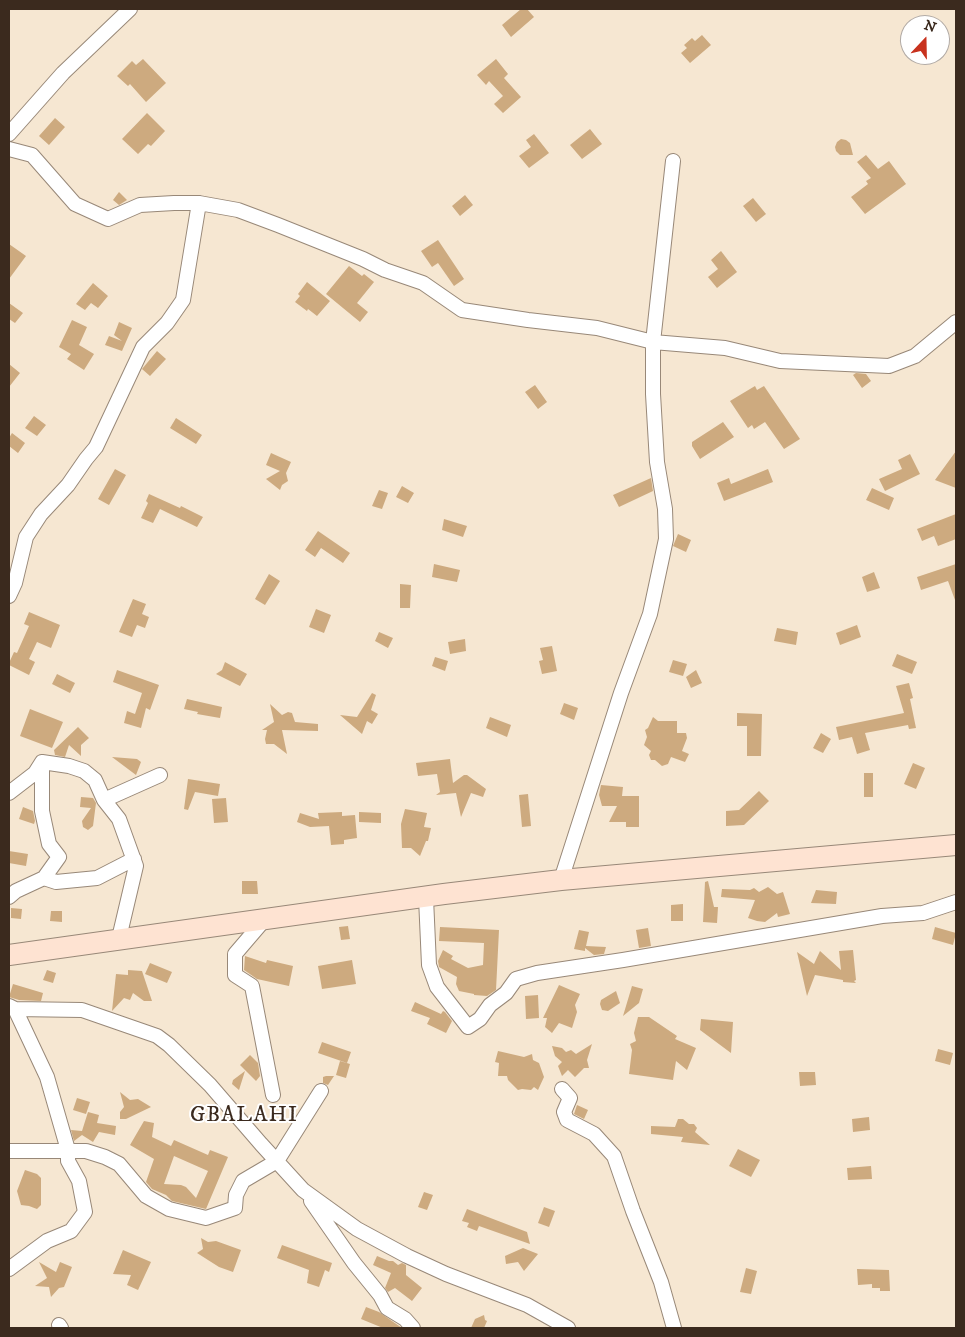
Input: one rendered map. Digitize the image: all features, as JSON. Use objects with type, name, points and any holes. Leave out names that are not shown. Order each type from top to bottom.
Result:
[{"type":"street","points":[[9,134],[63,73],[130,9]]},
{"type":"street","points":[[9,149],[32,156],[75,204],[108,219],[140,206],[199,203],[238,210],[363,259],[385,270],[422,283],[462,310],[597,328],[654,342],[724,348],[780,361],[889,366],[914,356],[956,322]]},
{"type":"street","points":[[561,880],[621,693],[650,614],[666,539],[665,509],[657,462],[653,394],[654,342],[673,161]]},
{"type":"street","points":[[9,596],[15,583],[26,537],[41,514],[68,485],[96,447],[143,347],[167,322],[183,300],[199,203]]},
{"type":"street","points":[[9,793],[35,773],[42,762]]},
{"type":"street","points":[[42,762],[69,766],[84,771],[95,780],[104,800],[119,820],[136,866],[118,938]]},
{"type":"street","points":[[9,897],[16,891],[44,878],[59,857],[49,844],[42,811],[42,762]]},
{"type":"street","points":[[104,800],[160,775]]},
{"type":"street","points":[[9,954],[426,898],[444,894],[561,880],[956,845]]},
{"type":"street","points":[[44,878],[56,882],[97,878],[134,859]]},
{"type":"street","points":[[426,898],[429,966],[437,987],[468,1027],[480,1019],[490,1005],[506,994],[516,978],[882,916],[923,913],[956,902]]},
{"type":"street","points":[[265,919],[235,954],[235,975],[252,986],[273,1095]]},
{"type":"street","points":[[9,1269],[47,1241],[72,1231],[85,1212],[79,1181],[68,1161],[68,1150],[47,1077],[12,1007],[82,1010],[144,1030],[157,1036],[169,1045],[210,1085],[303,1190],[354,1263],[380,1295],[387,1308],[405,1319],[413,1328]]},
{"type":"street","points":[[562,1089],[570,1098],[564,1112],[567,1120],[594,1134],[614,1156],[661,1282],[674,1328]]},
{"type":"street","points":[[9,1151],[86,1151],[106,1157],[119,1164],[146,1196],[169,1209],[206,1218],[235,1208],[236,1195],[243,1181],[277,1161],[321,1091]]},
{"type":"street","points":[[303,1190],[357,1230],[398,1252],[446,1274],[527,1305],[568,1328]]},
{"type":"building","points":[[521,9],[527,9],[534,17],[511,37],[502,25]]},
{"type":"building","points":[[702,35],[711,45],[690,63],[681,53],[687,48],[684,45],[692,38],[695,41]]},
{"type":"building","points":[[143,59],[166,83],[146,102],[130,84],[128,86],[117,76],[132,61],[136,65]]},
{"type":"building","points":[[496,59],[508,74],[504,78],[521,97],[503,113],[494,104],[503,96],[489,81],[486,85],[477,75]]},
{"type":"building","points":[[147,113],[165,131],[151,146],[148,144],[138,154],[122,139]]},
{"type":"building","points":[[55,118],[65,127],[49,145],[39,136]]},
{"type":"building","points":[[590,129],[602,144],[582,159],[570,145]]},
{"type":"building","points":[[534,134],[549,153],[529,168],[519,156],[531,147],[526,140]]},
{"type":"building","points":[[841,139],[850,143],[853,155],[840,155],[836,151],[837,142]]},
{"type":"building","points":[[866,155],[878,169],[889,161],[906,184],[865,214],[851,197],[868,184],[866,181],[871,178],[857,162]]},
{"type":"building","points":[[119,192],[127,200],[119,205],[113,200]]},
{"type":"building","points":[[465,195],[473,205],[460,216],[452,206]]},
{"type":"building","points":[[753,198],[766,214],[756,222],[743,206]]},
{"type":"building","points":[[438,240],[464,279],[454,286],[438,263],[432,267],[421,251]]},
{"type":"building","points":[[9,244],[26,256],[9,279]]},
{"type":"building","points":[[721,251],[737,272],[717,288],[708,277],[718,269],[711,260]]},
{"type":"building","points":[[349,266],[374,282],[357,303],[368,312],[360,322],[326,294]]},
{"type":"building","points":[[307,282],[330,301],[317,316],[295,302],[300,296],[298,294]]},
{"type":"building","points":[[93,283],[108,296],[98,308],[91,303],[85,310],[76,304]]},
{"type":"building","points":[[9,303],[23,313],[15,323],[9,319]]},
{"type":"building","points":[[72,320],[87,327],[79,345],[94,354],[84,370],[67,359],[71,354],[59,347]]},
{"type":"building","points":[[119,322],[132,328],[122,351],[105,345],[109,336],[122,341],[114,335]]},
{"type":"building","points":[[157,351],[166,359],[150,376],[142,369]]},
{"type":"building","points":[[9,364],[20,373],[9,387]]},
{"type":"building","points":[[856,373],[866,374],[871,381],[862,388],[853,375]]},
{"type":"building","points":[[535,385],[547,402],[538,409],[525,392]]},
{"type":"building","points":[[755,386],[757,390],[764,386],[800,439],[784,449],[765,422],[754,429],[752,425],[748,428],[730,401]]},
{"type":"building","points":[[34,416],[46,425],[37,436],[25,428]]},
{"type":"building","points":[[176,418],[202,435],[196,444],[170,428]]},
{"type":"building","points":[[723,422],[734,437],[700,459],[692,446],[692,442]]},
{"type":"building","points":[[12,433],[25,443],[18,453],[9,446],[9,438]]},
{"type":"building","points":[[956,451],[956,488],[935,480]]},
{"type":"building","points":[[271,453],[291,462],[286,473],[288,481],[282,485],[280,490],[266,479],[280,471],[266,465]]},
{"type":"building","points":[[910,454],[920,474],[885,491],[879,479],[902,469],[898,460]]},
{"type":"building","points":[[115,469],[126,475],[109,505],[98,499]]},
{"type":"building","points":[[768,469],[773,482],[724,501],[717,483],[729,478],[731,484]]},
{"type":"building","points":[[651,478],[653,491],[619,507],[613,495]]},
{"type":"building","points":[[402,486],[414,493],[408,503],[396,497]]},
{"type":"building","points":[[872,488],[894,498],[889,510],[866,500]]},
{"type":"building","points":[[379,490],[388,493],[382,509],[372,506]]},
{"type":"building","points":[[149,494],[203,517],[197,527],[160,509],[153,523],[141,518],[148,503],[146,501]]},
{"type":"building","points":[[956,514],[956,539],[938,546],[934,536],[922,541],[917,529]]},
{"type":"building","points":[[444,519],[467,526],[463,537],[442,530]]},
{"type":"building","points":[[318,531],[350,553],[343,563],[321,548],[315,557],[305,550]]},
{"type":"building","points":[[678,534],[691,540],[686,552],[673,546]]},
{"type":"building","points":[[434,564],[460,570],[457,582],[432,577]]},
{"type":"building","points":[[956,564],[955,600],[948,581],[921,590],[917,577]]},
{"type":"building","points":[[874,572],[880,588],[867,592],[862,577]]},
{"type":"building","points":[[269,574],[280,581],[265,605],[255,599]]},
{"type":"building","points":[[400,584],[411,585],[410,608],[400,608]]},
{"type":"building","points":[[133,599],[146,604],[142,614],[149,617],[145,628],[137,625],[132,637],[119,632]]},
{"type":"building","points":[[316,609],[331,615],[324,633],[309,627]]},
{"type":"building","points":[[29,612],[60,625],[51,648],[37,642],[29,659],[35,662],[29,675],[9,665],[9,663],[14,652],[17,653],[29,626],[24,624]]},
{"type":"building","points":[[857,625],[861,637],[840,645],[836,633]]},
{"type":"building","points":[[777,628],[798,632],[796,645],[774,641]]},
{"type":"building","points":[[379,632],[393,638],[388,648],[375,641]]},
{"type":"building","points":[[465,639],[466,651],[450,654],[448,642]]},
{"type":"building","points":[[552,646],[557,671],[542,674],[539,661],[543,660],[540,648]]},
{"type":"building","points":[[897,654],[917,662],[912,674],[892,666]]},
{"type":"building","points":[[435,657],[448,661],[445,671],[432,666]]},
{"type":"building","points":[[673,660],[687,664],[683,676],[669,672]]},
{"type":"building","points":[[225,662],[247,674],[240,686],[216,674],[222,670]]},
{"type":"building","points":[[117,670],[159,685],[150,710],[146,708],[141,728],[124,723],[127,711],[135,714],[142,693],[113,682]]},
{"type":"building","points":[[696,670],[702,683],[691,688],[686,677]]},
{"type":"building","points":[[57,674],[75,683],[70,693],[52,684]]},
{"type":"building","points":[[909,683],[913,698],[910,699],[916,728],[909,729],[908,725],[865,733],[870,750],[857,754],[852,737],[839,740],[836,727],[904,713],[896,686]]},
{"type":"building","points":[[372,693],[376,695],[371,710],[378,714],[372,724],[367,721],[362,734],[340,715],[357,717]]},
{"type":"building","points":[[187,699],[222,707],[220,718],[197,714],[198,712],[184,709]]},
{"type":"building","points":[[564,703],[578,708],[574,720],[560,714]]},
{"type":"building","points":[[270,704],[282,715],[288,712],[292,713],[295,722],[318,724],[318,731],[282,730],[287,754],[274,744],[266,744],[267,730],[262,730],[274,722]]},
{"type":"building","points":[[30,709],[63,722],[52,748],[20,736]]},
{"type":"building","points":[[737,713],[762,714],[761,756],[747,756],[747,726],[737,726]]},
{"type":"building","points":[[490,717],[511,725],[507,737],[486,728]]},
{"type":"building","points":[[653,717],[658,721],[677,721],[677,733],[686,733],[687,738],[682,751],[689,754],[685,762],[671,757],[668,764],[662,766],[655,760],[651,760],[649,755],[651,751],[644,745],[647,737],[645,730],[648,728]]},
{"type":"building","points":[[78,727],[89,738],[81,745],[81,756],[69,745],[65,757],[55,755],[54,750]]},
{"type":"building","points":[[821,733],[831,739],[823,753],[813,748]]},
{"type":"building","points":[[112,757],[137,759],[141,762],[136,775]]},
{"type":"building","points":[[450,759],[453,783],[467,775],[486,789],[483,797],[471,793],[461,817],[456,793],[436,795],[440,792],[437,774],[418,776],[416,763]]},
{"type":"building","points":[[913,763],[925,768],[916,789],[904,784]]},
{"type":"building","points":[[864,773],[873,773],[873,797],[864,797]]},
{"type":"building","points":[[188,779],[220,784],[218,796],[195,792],[188,810],[184,809]]},
{"type":"building","points":[[601,785],[623,787],[622,796],[639,796],[639,827],[626,827],[626,822],[609,822],[617,806],[602,806],[599,795]]},
{"type":"building","points":[[759,791],[769,801],[744,825],[726,826],[726,811],[739,810]]},
{"type":"building","points":[[528,794],[531,826],[522,827],[519,795]]},
{"type":"building","points":[[81,797],[93,798],[96,803],[93,826],[88,830],[83,827],[82,821],[91,808],[80,807]]},
{"type":"building","points":[[226,798],[228,822],[214,823],[212,799]]},
{"type":"building","points":[[23,807],[33,811],[34,824],[19,819]]},
{"type":"building","points":[[405,809],[427,813],[424,827],[431,828],[428,841],[426,841],[420,856],[411,848],[402,848],[401,824]]},
{"type":"building","points":[[342,812],[342,816],[355,815],[357,838],[344,840],[344,844],[331,845],[329,826],[310,827],[297,822],[300,813],[319,819],[318,813]]},
{"type":"building","points":[[359,812],[381,813],[381,823],[359,822]]},
{"type":"building","points":[[9,851],[28,854],[26,866],[9,863]]},
{"type":"building","points":[[242,881],[257,881],[258,894],[242,894]]},
{"type":"building","points":[[708,881],[714,907],[718,907],[717,923],[703,922],[705,882]]},
{"type":"building","points":[[768,887],[777,894],[783,892],[790,914],[778,917],[777,913],[765,922],[757,921],[748,918],[755,900],[721,897],[722,889],[750,890],[754,888],[759,892]]},
{"type":"building","points":[[816,890],[837,892],[836,904],[811,903]]},
{"type":"building","points":[[683,904],[683,921],[671,921],[671,905]]},
{"type":"building","points":[[11,908],[22,909],[21,919],[11,918]]},
{"type":"building","points":[[51,911],[62,911],[62,922],[50,921]]},
{"type":"building","points":[[348,926],[350,939],[341,940],[339,927]]},
{"type":"building","points":[[440,927],[499,930],[496,990],[487,996],[459,991],[456,984],[457,977],[439,967],[438,961],[443,950],[453,956],[451,959],[468,968],[483,965],[484,943],[439,941]]},
{"type":"building","points":[[935,927],[956,933],[953,945],[932,939]]},
{"type":"building","points":[[648,928],[651,946],[639,948],[636,930]]},
{"type":"building","points":[[579,930],[589,932],[586,946],[606,947],[604,954],[594,955],[585,948],[585,951],[574,949]]},
{"type":"building","points":[[853,950],[856,980],[854,981],[856,983],[843,982],[843,980],[815,975],[807,996],[797,952],[814,964],[820,951],[841,970],[839,951]]},
{"type":"building","points":[[245,956],[266,963],[267,960],[293,966],[289,986],[257,979],[244,970]]},
{"type":"building","points":[[352,960],[356,984],[322,989],[318,966]]},
{"type":"building","points":[[150,963],[172,972],[167,983],[145,974]]},
{"type":"building","points":[[47,970],[56,973],[53,983],[43,980]]},
{"type":"building","points":[[128,970],[142,971],[152,1001],[144,1001],[133,993],[130,1000],[124,998],[112,1011],[116,974],[128,975]]},
{"type":"building","points":[[13,984],[43,993],[41,1001],[19,1000],[9,997]]},
{"type":"building","points":[[559,985],[580,994],[575,1005],[577,1012],[572,1028],[559,1023],[552,1033],[545,1027],[547,1018],[543,1018]]},
{"type":"building","points":[[632,986],[643,989],[639,1003],[623,1016]]},
{"type":"building","points":[[616,991],[620,1003],[608,1011],[602,1010],[601,1000]]},
{"type":"building","points":[[538,995],[539,1018],[526,1019],[525,996]]},
{"type":"building","points":[[415,1002],[441,1014],[443,1011],[445,1012],[452,1021],[446,1033],[427,1024],[430,1018],[411,1011]]},
{"type":"building","points":[[638,1017],[649,1017],[677,1036],[675,1039],[696,1048],[687,1070],[676,1061],[673,1080],[629,1074],[632,1050],[630,1044],[636,1041],[634,1033]]},
{"type":"building","points":[[701,1019],[733,1022],[731,1053],[700,1030]]},
{"type":"building","points":[[322,1042],[351,1052],[347,1063],[318,1053]]},
{"type":"building","points":[[592,1044],[587,1060],[589,1068],[584,1068],[575,1077],[568,1070],[562,1076],[558,1066],[562,1062],[555,1056],[552,1046],[562,1048],[566,1052],[571,1050],[576,1054]]},
{"type":"building","points":[[938,1049],[953,1053],[950,1065],[935,1061]]},
{"type":"building","points":[[498,1051],[524,1057],[532,1054],[533,1060],[539,1063],[544,1077],[538,1090],[534,1087],[531,1090],[518,1090],[508,1080],[507,1076],[498,1076],[499,1063],[495,1062]]},
{"type":"building","points":[[250,1055],[258,1063],[260,1076],[256,1081],[240,1065]]},
{"type":"building","points":[[340,1061],[350,1064],[346,1078],[336,1075]]},
{"type":"building","points":[[245,1071],[239,1090],[232,1084],[233,1080]]},
{"type":"building","points":[[799,1072],[815,1072],[816,1085],[800,1086]]},
{"type":"building","points":[[334,1076],[328,1085],[323,1083],[323,1077]]},
{"type":"building","points":[[120,1092],[130,1100],[138,1099],[151,1107],[126,1119],[120,1119],[120,1112],[124,1107]]},
{"type":"building","points":[[77,1098],[90,1102],[86,1114],[73,1110]]},
{"type":"building","points":[[577,1105],[588,1110],[584,1119],[574,1114]]},
{"type":"building","points":[[88,1112],[99,1115],[97,1123],[116,1126],[115,1135],[99,1132],[93,1142],[82,1135],[74,1141],[71,1130],[82,1131]]},
{"type":"building","points":[[869,1117],[870,1130],[853,1132],[852,1119]]},
{"type":"building","points":[[678,1119],[694,1124],[697,1128],[695,1132],[710,1145],[681,1142],[683,1137],[651,1134],[651,1126],[675,1127]]},
{"type":"building","points":[[144,1121],[154,1123],[152,1137],[171,1146],[174,1140],[208,1155],[210,1150],[228,1157],[206,1209],[172,1201],[166,1195],[152,1189],[146,1182],[154,1159],[130,1145]],"holes":[[[174,1156],[208,1171],[196,1198],[186,1187],[164,1184]]]},
{"type":"building","points":[[738,1149],[760,1160],[751,1177],[729,1166]]},
{"type":"building","points":[[871,1166],[872,1179],[848,1180],[847,1168]]},
{"type":"building","points":[[25,1170],[37,1174],[41,1178],[41,1205],[37,1209],[21,1205],[17,1191]]},
{"type":"building","points":[[424,1192],[433,1195],[427,1210],[418,1207]]},
{"type":"building","points":[[544,1207],[555,1211],[549,1227],[538,1223]]},
{"type":"building","points":[[467,1209],[527,1232],[530,1244],[479,1226],[477,1231],[467,1227],[469,1223],[462,1221]]},
{"type":"building","points":[[201,1238],[208,1242],[216,1241],[241,1250],[233,1272],[219,1267],[197,1253],[203,1249]]},
{"type":"building","points":[[282,1245],[332,1263],[329,1272],[325,1270],[319,1287],[307,1283],[309,1270],[277,1258]]},
{"type":"building","points":[[523,1248],[538,1254],[524,1271],[518,1262],[506,1264],[505,1256]]},
{"type":"building","points":[[123,1250],[151,1262],[138,1290],[127,1285],[131,1275],[113,1274]]},
{"type":"building","points":[[377,1256],[393,1261],[398,1265],[402,1263],[406,1265],[406,1275],[422,1288],[412,1301],[395,1288],[388,1292],[385,1288],[391,1273],[373,1265]]},
{"type":"building","points":[[39,1262],[56,1272],[60,1262],[72,1267],[64,1287],[59,1288],[51,1297],[49,1287],[35,1286],[47,1278]]},
{"type":"building","points":[[746,1268],[757,1271],[751,1294],[740,1292]]},
{"type":"building","points":[[857,1269],[889,1270],[890,1291],[880,1291],[880,1288],[872,1288],[872,1284],[858,1285]]},
{"type":"building","points":[[366,1307],[379,1312],[402,1328],[383,1328],[361,1319]]},
{"type":"building","points":[[484,1315],[487,1321],[484,1328],[471,1328],[475,1319]]},
{"type":"district","name":"GBALAHI","points":[[244,1116]]}]
